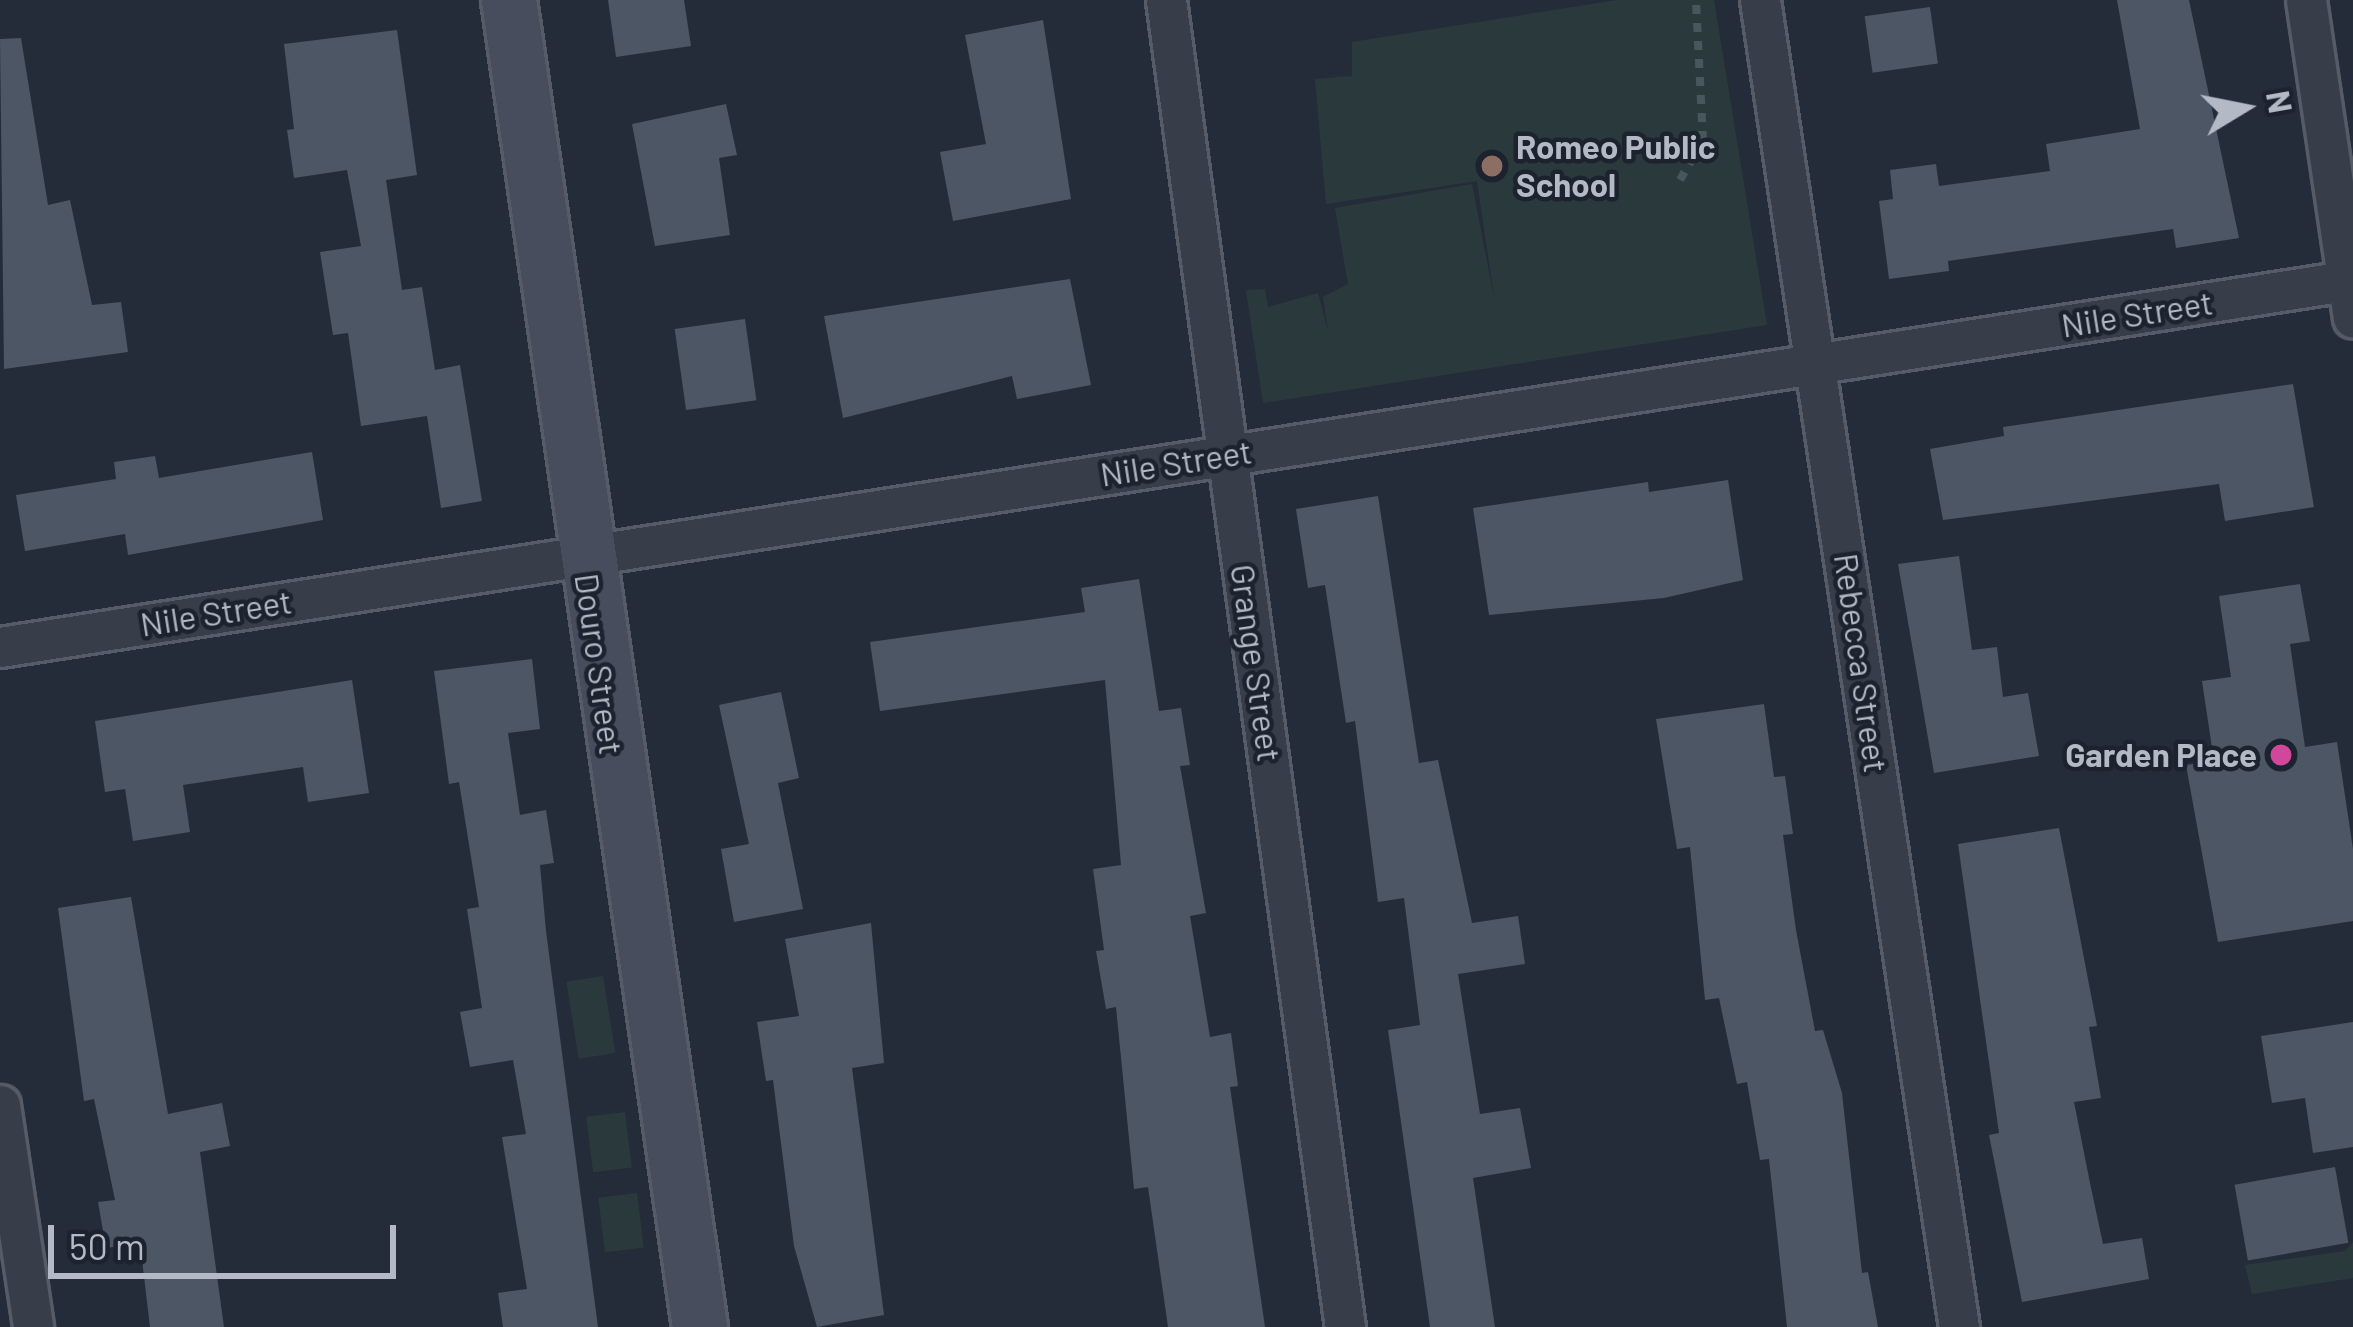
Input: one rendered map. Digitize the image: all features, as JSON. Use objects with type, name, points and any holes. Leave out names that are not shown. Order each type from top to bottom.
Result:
[{"type":"street","name":"Douro Street","points":[[509,0],[584,555],[700,1327]]},
{"type":"street","name":"Grange Street","points":[[1166,0],[1345,1327]]},
{"type":"street","name":"Rebecca Street","points":[[1760,0],[1959,1327]]},
{"type":"street","points":[[2306,0],[2352,293]]},
{"type":"street","name":"Nile Street","points":[[0,647],[1815,363],[2352,293]]},
{"type":"street","points":[[0,1106],[33,1327]]},
{"type":"path","points":[[1680,180],[1703,140],[1696,0]]},
{"type":"shaded area","name":"Romeo Public School","points":[[1617,0],[1714,0],[1767,325],[1263,403],[1246,290],[1265,289],[1268,307],[1318,293],[1328,331],[1323,297],[1348,284],[1335,208],[1472,184],[1495,303],[1477,181],[1326,204],[1315,79],[1352,76],[1352,42]]},
{"type":"shaded area","points":[[603,976],[615,1053],[579,1059],[566,982]]},
{"type":"shaded area","points":[[625,1112],[632,1168],[593,1172],[586,1117]]},
{"type":"shaded area","points":[[637,1193],[644,1248],[605,1252],[598,1198]]},
{"type":"shaded area","points":[[2353,1242],[2353,1278],[2252,1294],[2245,1265],[2345,1251]]},
{"type":"building","points":[[608,0],[684,0],[691,46],[616,57]]},
{"type":"building","points":[[2117,0],[2189,0],[2239,238],[2176,248],[2173,229],[1948,261],[1949,271],[1889,279],[1879,201],[1893,199],[1890,170],[1936,164],[1939,186],[2050,171],[2046,144],[2140,129]]},
{"type":"building","points":[[1930,7],[1938,63],[1873,73],[1865,16]]},
{"type":"building","points":[[1043,20],[1071,199],[953,221],[940,152],[986,144],[965,35]]},
{"type":"building","points":[[397,30],[417,175],[386,180],[402,290],[422,287],[435,370],[460,365],[482,501],[441,508],[427,416],[361,426],[348,333],[333,335],[320,252],[361,246],[347,170],[294,178],[287,130],[294,129],[284,44]]},
{"type":"building","points":[[21,38],[48,205],[70,200],[92,305],[121,302],[128,352],[4,369],[0,39]]},
{"type":"building","points":[[726,104],[737,155],[719,158],[730,235],[655,246],[632,124]]},
{"type":"building","points":[[1070,279],[1091,385],[1017,399],[1012,376],[843,418],[824,316]]},
{"type":"building","points":[[745,319],[756,400],[686,410],[675,329]]},
{"type":"building","points":[[2293,384],[2314,507],[2225,521],[2219,484],[1943,520],[1930,449],[2004,436],[2003,427]]},
{"type":"building","points":[[312,452],[323,520],[128,555],[125,534],[25,551],[16,495],[116,479],[114,462],[155,456],[159,478]]},
{"type":"building","points":[[1728,480],[1743,580],[1664,598],[1489,615],[1473,508],[1648,482],[1649,492]]},
{"type":"building","points":[[1378,496],[1419,763],[1438,760],[1472,923],[1518,916],[1525,964],[1458,974],[1480,1114],[1520,1108],[1531,1168],[1473,1178],[1495,1327],[1430,1327],[1388,1030],[1420,1025],[1404,898],[1378,902],[1355,721],[1346,723],[1325,585],[1308,588],[1296,509]]},
{"type":"building","points":[[1959,556],[1972,650],[1997,647],[2003,697],[2028,693],[2039,756],[1934,773],[1898,564]]},
{"type":"building","points":[[1139,579],[1159,711],[1181,708],[1190,765],[1180,766],[1206,913],[1190,916],[1210,1037],[1231,1033],[1238,1086],[1230,1087],[1265,1327],[1168,1327],[1148,1187],[1134,1189],[1116,1007],[1106,1009],[1096,951],[1104,950],[1093,869],[1121,865],[1105,680],[880,711],[870,642],[1085,612],[1081,588]]},
{"type":"building","points":[[2300,584],[2310,641],[2290,644],[2305,747],[2337,742],[2353,849],[2353,921],[2218,942],[2186,765],[2214,761],[2202,681],[2231,677],[2219,596]]},
{"type":"building","points":[[532,659],[540,729],[508,733],[520,815],[546,810],[554,863],[540,865],[546,931],[598,1327],[503,1327],[498,1293],[527,1289],[502,1137],[526,1134],[513,1060],[470,1067],[460,1012],[482,1008],[467,909],[479,907],[459,782],[449,784],[434,671]]},
{"type":"building","points":[[352,680],[369,793],[308,802],[303,767],[183,785],[190,832],[133,841],[125,789],[105,792],[95,721]]},
{"type":"building","points":[[781,692],[799,778],[778,783],[803,909],[734,922],[721,849],[749,844],[719,705]]},
{"type":"building","points":[[1764,704],[1774,777],[1785,776],[1793,834],[1783,835],[1796,930],[1815,1031],[1823,1030],[1842,1093],[1862,1273],[1868,1272],[1878,1327],[1787,1327],[1769,1159],[1760,1160],[1747,1082],[1737,1084],[1719,998],[1705,1000],[1690,847],[1677,849],[1656,719]]},
{"type":"building","points":[[2059,828],[2097,1026],[2089,1027],[2101,1098],[2074,1102],[2090,1183],[2103,1244],[2142,1238],[2149,1279],[2022,1302],[1989,1135],[1999,1133],[1958,844]]},
{"type":"building","points":[[131,897],[168,1114],[222,1103],[230,1146],[200,1152],[224,1327],[150,1327],[140,1243],[106,1248],[98,1202],[115,1200],[94,1099],[84,1101],[58,908]]},
{"type":"building","points":[[871,923],[884,1063],[852,1068],[884,1315],[817,1327],[794,1246],[773,1080],[766,1081],[757,1022],[799,1016],[785,939]]},
{"type":"building","points":[[2353,1022],[2353,1147],[2313,1153],[2305,1098],[2272,1103],[2261,1036]]},
{"type":"building","points":[[2335,1167],[2348,1243],[2248,1261],[2235,1185]]},
{"type":"place","name":"Romeo Public School","points":[[1492,166]]},
{"type":"place","name":"Garden Place","points":[[2281,755]]}]
